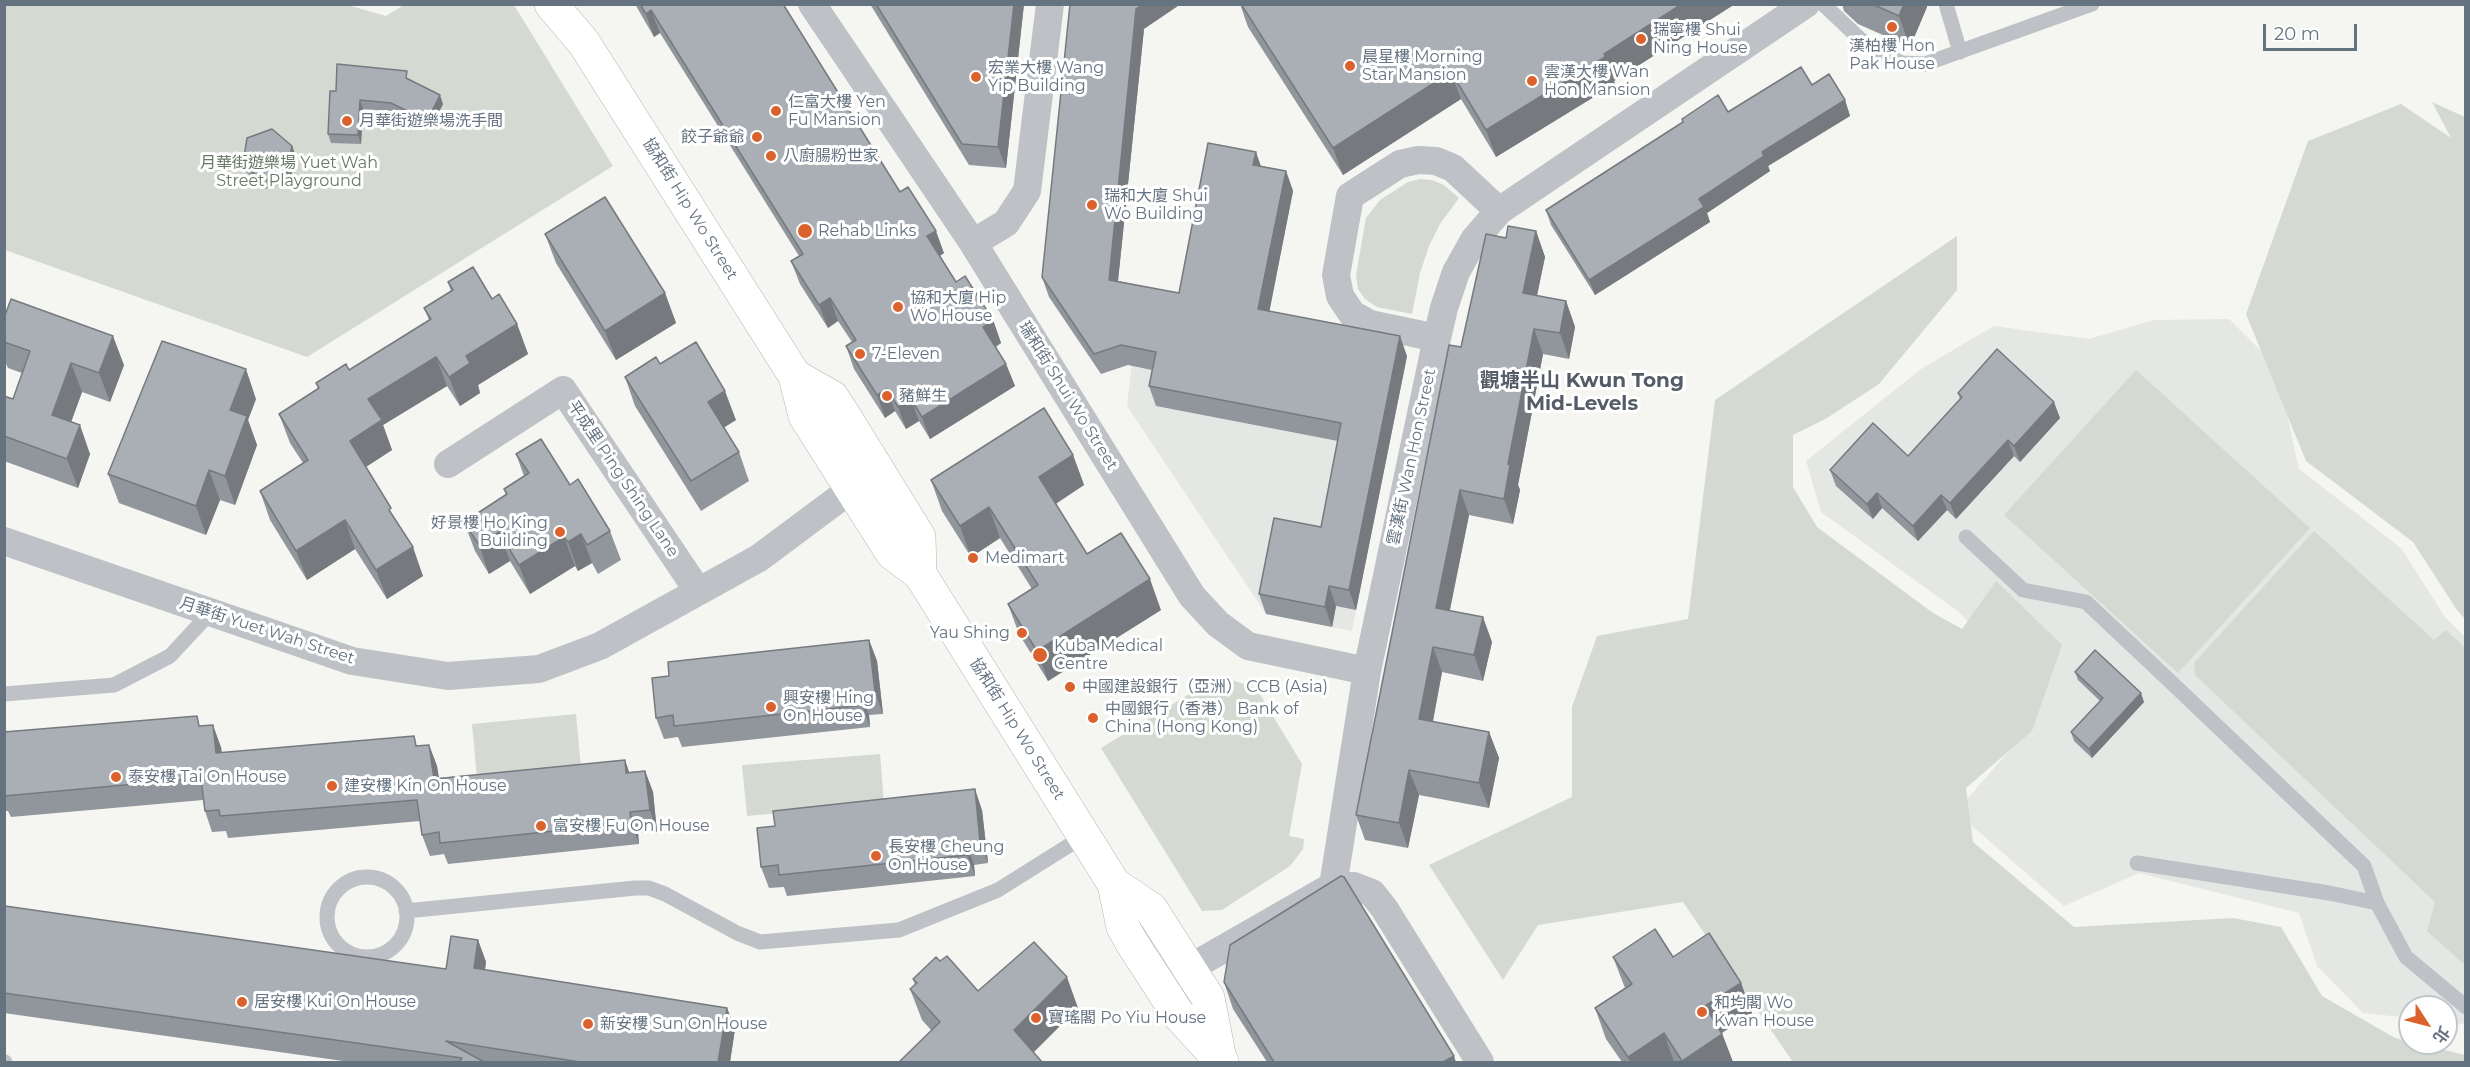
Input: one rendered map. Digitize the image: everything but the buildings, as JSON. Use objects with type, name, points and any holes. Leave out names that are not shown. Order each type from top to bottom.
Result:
[{"type":"main road","name":"協和街 Hip Wo Street","points":[[551,4],[584,43],[795,376],[805,416],[864,479],[892,554],[920,573],[1114,884],[1123,927],[1178,1014],[1221,1061]]},
{"type":"main road","name":"協和街 Hip Wo Street","points":[[571,4],[584,43]]},
{"type":"main road","name":"協和街 Hip Wo Street","points":[[1114,884],[1151,909],[1208,998],[1221,1061]]},
{"type":"street","name":"瑞和街 Shui Wo Street","points":[[812,4],[973,243],[1192,596],[1218,624],[1248,646],[1367,670]]},
{"type":"street","points":[[973,243],[1006,223],[1027,191],[1050,4]]},
{"type":"street","name":"雲漢街 Wan Hon Street","points":[[1333,886],[1367,670],[1437,338],[1456,272],[1474,240],[1499,211],[1806,4]]},
{"type":"street","points":[[1437,338],[1370,324],[1352,314],[1340,296],[1336,275],[1350,196],[1400,164],[1418,160],[1436,161],[1454,168],[1499,211]]},
{"type":"street","name":"平成里 Ping Shing Lane","points":[[448,464],[563,390],[698,591]]},
{"type":"street","name":"月華街 Yuet Wah Street","points":[[4,541],[352,661],[448,676],[539,669],[600,646],[759,558],[864,479]]},
{"type":"street","points":[[1160,985],[1333,886],[1354,886],[1372,893],[1384,908],[1480,1062]]},
{"type":"lane","points":[[1823,4],[1860,39],[1902,63],[1925,64],[2092,4]]},
{"type":"lane","points":[[1946,4],[1960,52]]},
{"type":"lane","points":[[1966,537],[2023,590],[2086,602],[2364,866],[2377,903],[2406,957],[2466,1007]]},
{"type":"lane","points":[[4,694],[114,685],[170,656],[210,613]]},
{"type":"lane","points":[[406,911],[642,888],[665,894],[737,933],[760,942],[899,930],[998,890],[1084,837]]},
{"type":"lane","points":[[2138,863],[2329,893],[2377,903]]},
{"type":"lane","points":[[362,878],[376,878],[389,883],[399,892],[406,911],[408,918],[405,932],[398,944],[386,953],[375,957],[362,957],[345,951],[332,938],[328,926],[327,913],[330,902],[338,890],[349,881],[362,878]]},
{"type":"shaded area","points":[[1139,304],[1407,356],[1352,631],[1266,614],[1127,406]]},
{"type":"shaded area","points":[[2229,319],[2266,356],[2283,395],[2299,469],[2401,548],[2445,617],[2465,637],[2465,1024],[2458,1023],[2458,995],[2398,995],[2398,1017],[2363,1013],[2317,966],[2299,913],[2139,873],[2064,906],[1956,812],[2022,736],[1992,648],[1959,612],[1821,512],[1806,461],[1921,369],[1994,326],[2089,339],[2154,320]]},
{"type":"green space","name":"月華街遊樂場 Yuet Wah Street Playground","points":[[344,4],[386,16],[404,5],[514,5],[613,166],[307,357],[5,250],[5,5]]},
{"type":"green space","points":[[2432,102],[2465,117],[2465,619],[2413,542],[2306,461],[2246,314],[2308,141],[2401,104],[2451,138]]},
{"type":"green space","points":[[1420,179],[1432,180],[1444,185],[1459,198],[1440,224],[1429,246],[1420,273],[1412,314],[1377,307],[1365,299],[1358,289],[1356,275],[1366,218],[1380,200],[1408,182]]},
{"type":"green space","points":[[1957,236],[1957,290],[1879,384],[1827,418],[1793,435],[1793,487],[1817,527],[1933,613],[1962,629],[1996,581],[2062,645],[2032,731],[1966,788],[1973,842],[2074,927],[2233,918],[2281,927],[2322,996],[2398,1039],[2398,1055],[2458,1053],[2465,1055],[2465,1062],[1793,1062],[1683,902],[1538,925],[1503,980],[1429,865],[1572,797],[1572,707],[1597,636],[1688,619],[1715,400]]},
{"type":"green space","points":[[2136,370],[2310,528],[2178,673],[2004,515]]},
{"type":"green space","points":[[2314,531],[2434,640],[2446,630],[2465,648],[2465,965],[2427,931],[2435,902],[2195,675],[2194,663]]},
{"type":"green space","points":[[1219,676],[1256,688],[1302,764],[1289,836],[1304,839],[1303,849],[1290,866],[1222,910],[1202,911],[1101,748]]},
{"type":"green space","points":[[576,714],[581,768],[477,778],[472,724]]},
{"type":"green space","points":[[880,754],[884,803],[747,816],[742,765]]},
{"type":"place","name":"漢柏樓 Hon Pak House","points":[[1892,27]]},
{"type":"place","name":"瑞寧樓 Shui Ning House","points":[[1641,39]]},
{"type":"place","name":"晨星樓 Morning Star Mansion","points":[[1350,66]]},
{"type":"place","name":"宏業大樓 Wang Yip Building","points":[[976,77]]},
{"type":"place","name":"雲漢大樓 Wan Hon Mansion","points":[[1532,81]]},
{"type":"place","name":"仁富大樓 Yen Fu Mansion","points":[[776,111]]},
{"type":"place","name":"月華街遊樂場洗手間","points":[[347,121]]},
{"type":"place","name":"餃子爺爺","points":[[757,137]]},
{"type":"place","name":"八廚腸粉世家","points":[[771,156]]},
{"type":"place","name":"瑞和大廈 Shui Wo Building","points":[[1092,205]]},
{"type":"place","name":"Rehab Links","points":[[805,231]]},
{"type":"place","name":"協和大廈 Hip Wo House","points":[[898,307]]},
{"type":"place","name":"7-Eleven","points":[[860,354]]},
{"type":"place","name":"豬鮮生","points":[[887,396]]},
{"type":"place","name":"好景樓 Ho King Building","points":[[560,532]]},
{"type":"place","name":"Medimart","points":[[973,558]]},
{"type":"place","name":"Yau Shing","points":[[1022,633]]},
{"type":"place","name":"Kuba Medical Centre","points":[[1040,655]]},
{"type":"place","name":"中國建設銀行（亞洲） CCB (Asia)","points":[[1070,687]]},
{"type":"place","name":"興安樓 Hing On House","points":[[771,707]]},
{"type":"place","name":"中國銀行（香港） Bank of China (Hong Kong)","points":[[1093,718]]},
{"type":"place","name":"泰安樓 Tai On House","points":[[116,777]]},
{"type":"place","name":"建安樓 Kin On House","points":[[332,786]]},
{"type":"place","name":"富安樓 Fu On House","points":[[541,826]]},
{"type":"place","name":"長安樓 Cheung On House","points":[[876,856]]},
{"type":"place","name":"居安樓 Kui On House","points":[[242,1002]]},
{"type":"place","name":"和均閣 Wo Kwan House","points":[[1702,1012]]},
{"type":"place","name":"寶瑤閣 Po Yiu House","points":[[1036,1018]]},
{"type":"place","name":"新安樓 Sun On House","points":[[588,1024]]},
{"type":"district","name":"觀塘半山 Kwun Tong Mid-Levels","points":[[1582,392]]}]
